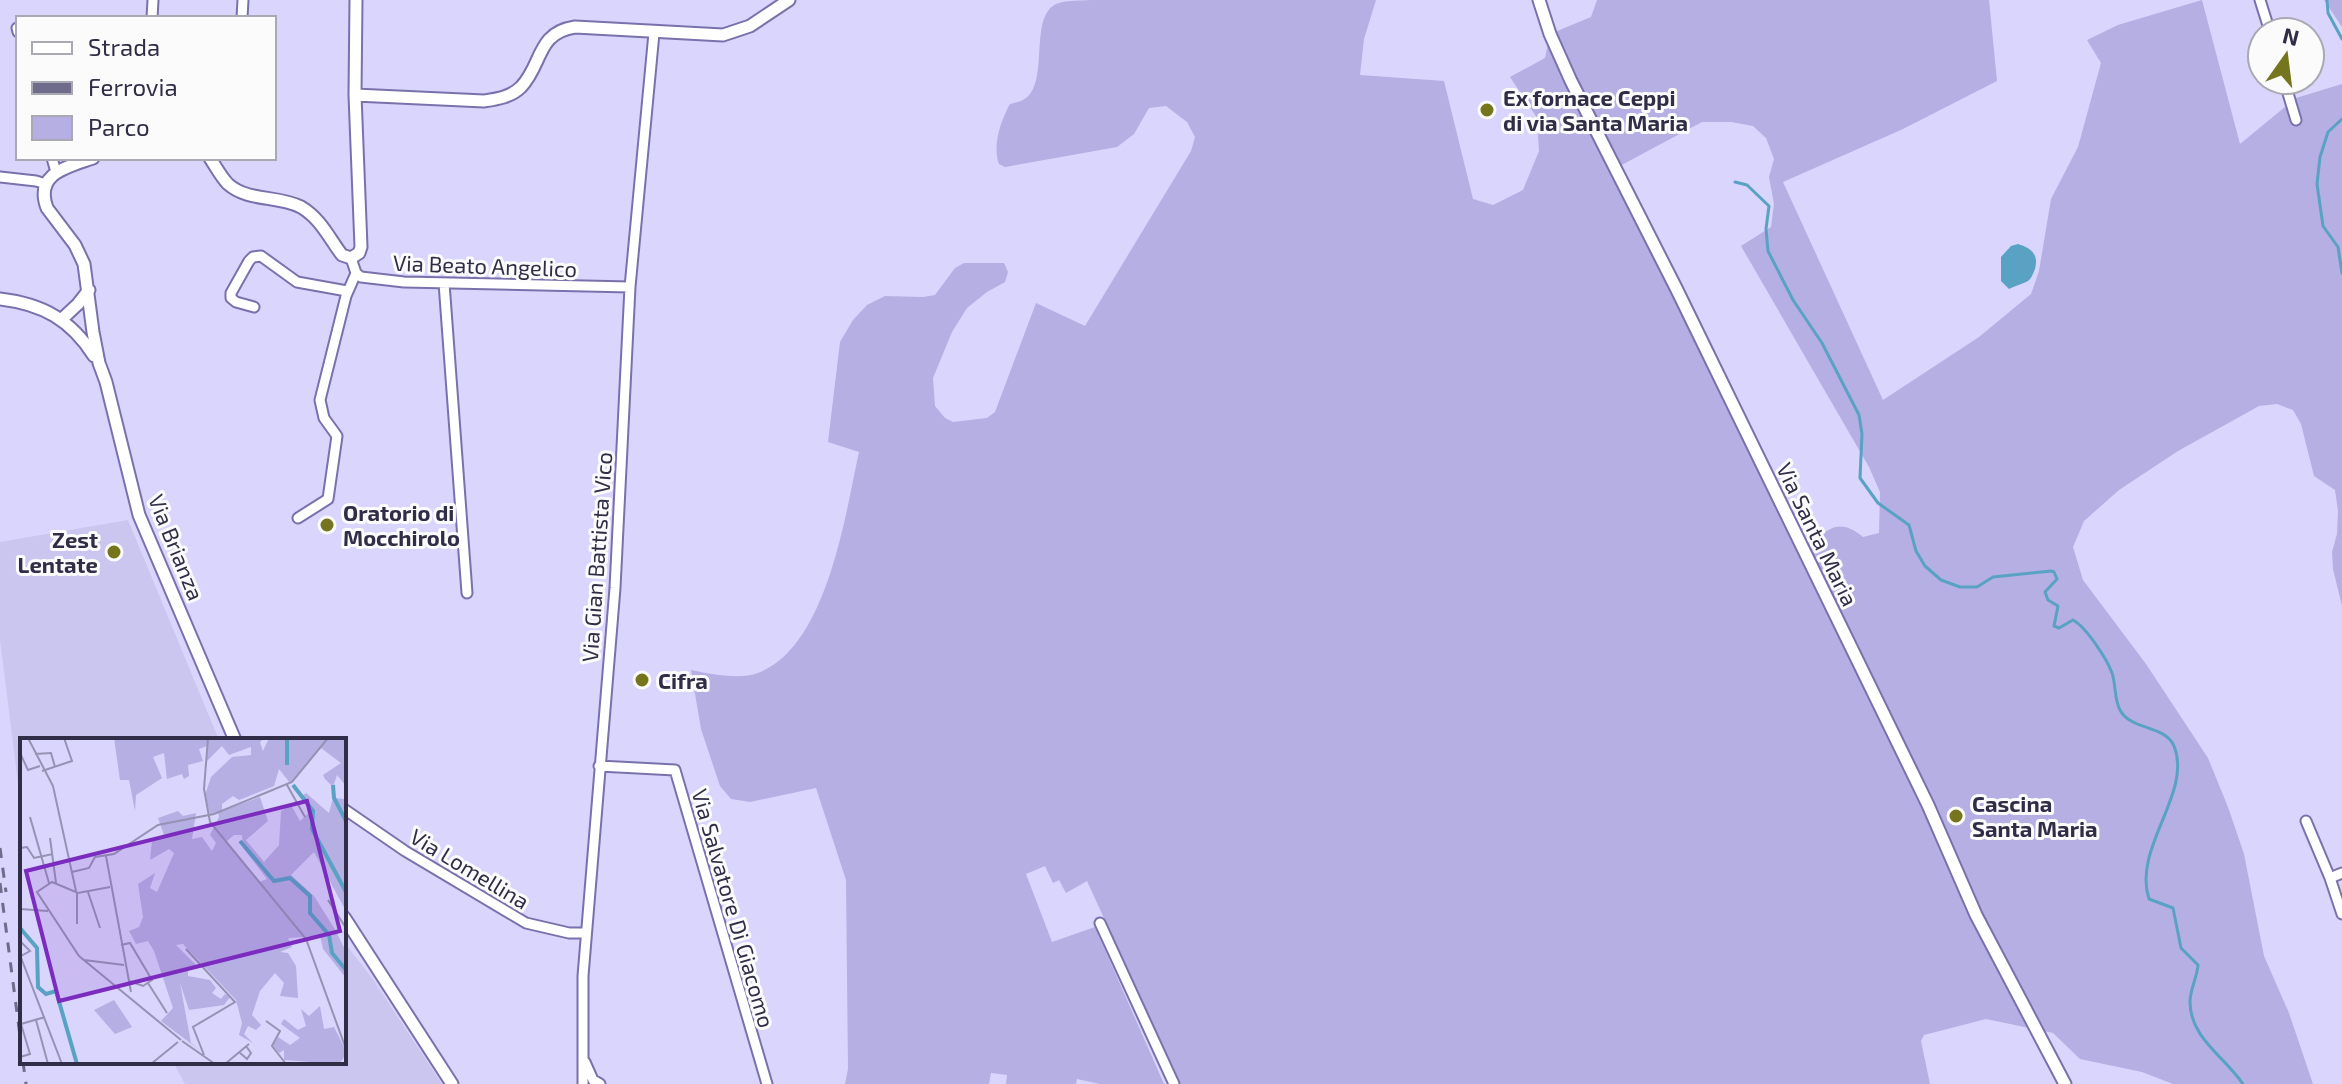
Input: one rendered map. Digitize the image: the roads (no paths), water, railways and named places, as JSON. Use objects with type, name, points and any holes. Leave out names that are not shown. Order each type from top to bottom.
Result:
[{"type":"street","points":[[211,160],[227,183],[236,190],[287,201],[306,211],[327,231],[344,257],[351,258],[360,250],[355,95],[356,0]]},
{"type":"street","points":[[355,95],[484,101],[499,98],[512,94],[521,86],[548,39],[564,28],[707,36],[737,32],[789,0]]},
{"type":"street","name":"Via Santa Maria","points":[[1539,0],[1571,81],[1677,290],[1928,805],[1976,915],[2065,1084]]},
{"type":"street","name":"Via Gian Battista Vico","points":[[583,1084],[583,976],[615,588],[630,287],[654,33]]},
{"type":"street","points":[[2289,96],[2296,120]]},
{"type":"street","points":[[53,160],[56,172]]},
{"type":"street","points":[[88,160],[56,172],[46,184],[44,193],[46,204],[81,255],[87,273],[89,310],[99,363]]},
{"type":"street","points":[[0,177],[46,184]]},
{"type":"street","points":[[254,307],[231,298],[253,257],[261,256],[297,282],[347,291]]},
{"type":"street","points":[[298,518],[328,499],[337,436],[324,418],[320,400],[347,291],[356,273],[351,258]]},
{"type":"street","name":"Via Beato Angelico","points":[[356,273],[364,278],[404,282],[630,287]]},
{"type":"street","points":[[444,283],[467,593]]},
{"type":"street","points":[[66,323],[89,290]]},
{"type":"street","points":[[0,299],[35,307],[66,323],[87,344],[99,363]]},
{"type":"street","points":[[66,323],[85,318],[89,310]]},
{"type":"street","name":"Via Brianza","points":[[99,363],[139,515],[234,738]]},
{"type":"street","name":"Via Salvatore Di Giacomo","points":[[599,766],[675,770],[767,1084]]},
{"type":"street","name":"Via Lomellina","points":[[346,811],[405,851],[526,923],[569,933],[586,933]]},
{"type":"street","points":[[2306,821],[2342,914]]},
{"type":"street","points":[[2330,878],[2342,873]]},
{"type":"street","points":[[346,920],[452,1084]]},
{"type":"street","points":[[1100,923],[1174,1084]]},
{"type":"street","points":[[583,1059],[593,1080],[600,1084]]},
{"type":"water","points":[[2018,244],[2033,252],[2035,269],[2028,281],[2009,289],[2001,281],[2001,257],[2011,246]]},
{"type":"waterway","points":[[2327,0],[2328,13],[2342,39]]},
{"type":"waterway","points":[[2342,119],[2328,132],[2320,157],[2317,184],[2323,226],[2338,247],[2342,273]]},
{"type":"waterway","points":[[1735,182],[1747,185],[1769,206],[1766,229],[1768,251],[1793,300],[1822,343],[1859,415],[1862,434],[1860,478],[1878,503],[1909,525],[1916,551],[1925,566],[1941,580],[1960,587],[1977,587],[1993,577],[2054,572],[2057,579],[2045,592],[2048,600],[2058,606],[2054,626],[2059,628],[2073,620],[2084,629],[2109,667],[2120,710],[2131,721],[2163,734],[2174,746],[2178,764],[2176,783],[2148,860],[2146,880],[2149,899],[2173,908],[2181,948],[2198,965],[2190,1002],[2196,1026],[2243,1084]]},
{"type":"railway","points":[[0,848],[6,892]]},
{"type":"railway","points":[[0,883],[20,1036]]},
{"type":"railway","points":[[23,1064],[26,1084]]},
{"type":"place","name":"Ex fornace Ceppi di via Santa Maria","points":[[1487,110]]},
{"type":"place","name":"Oratorio di Mocchirolo","points":[[327,525]]},
{"type":"place","name":"Zest Lentate","points":[[114,552]]},
{"type":"place","name":"Cifra","points":[[642,680]]},
{"type":"place","name":"Cascina Santa Maria","points":[[1956,816]]}]
